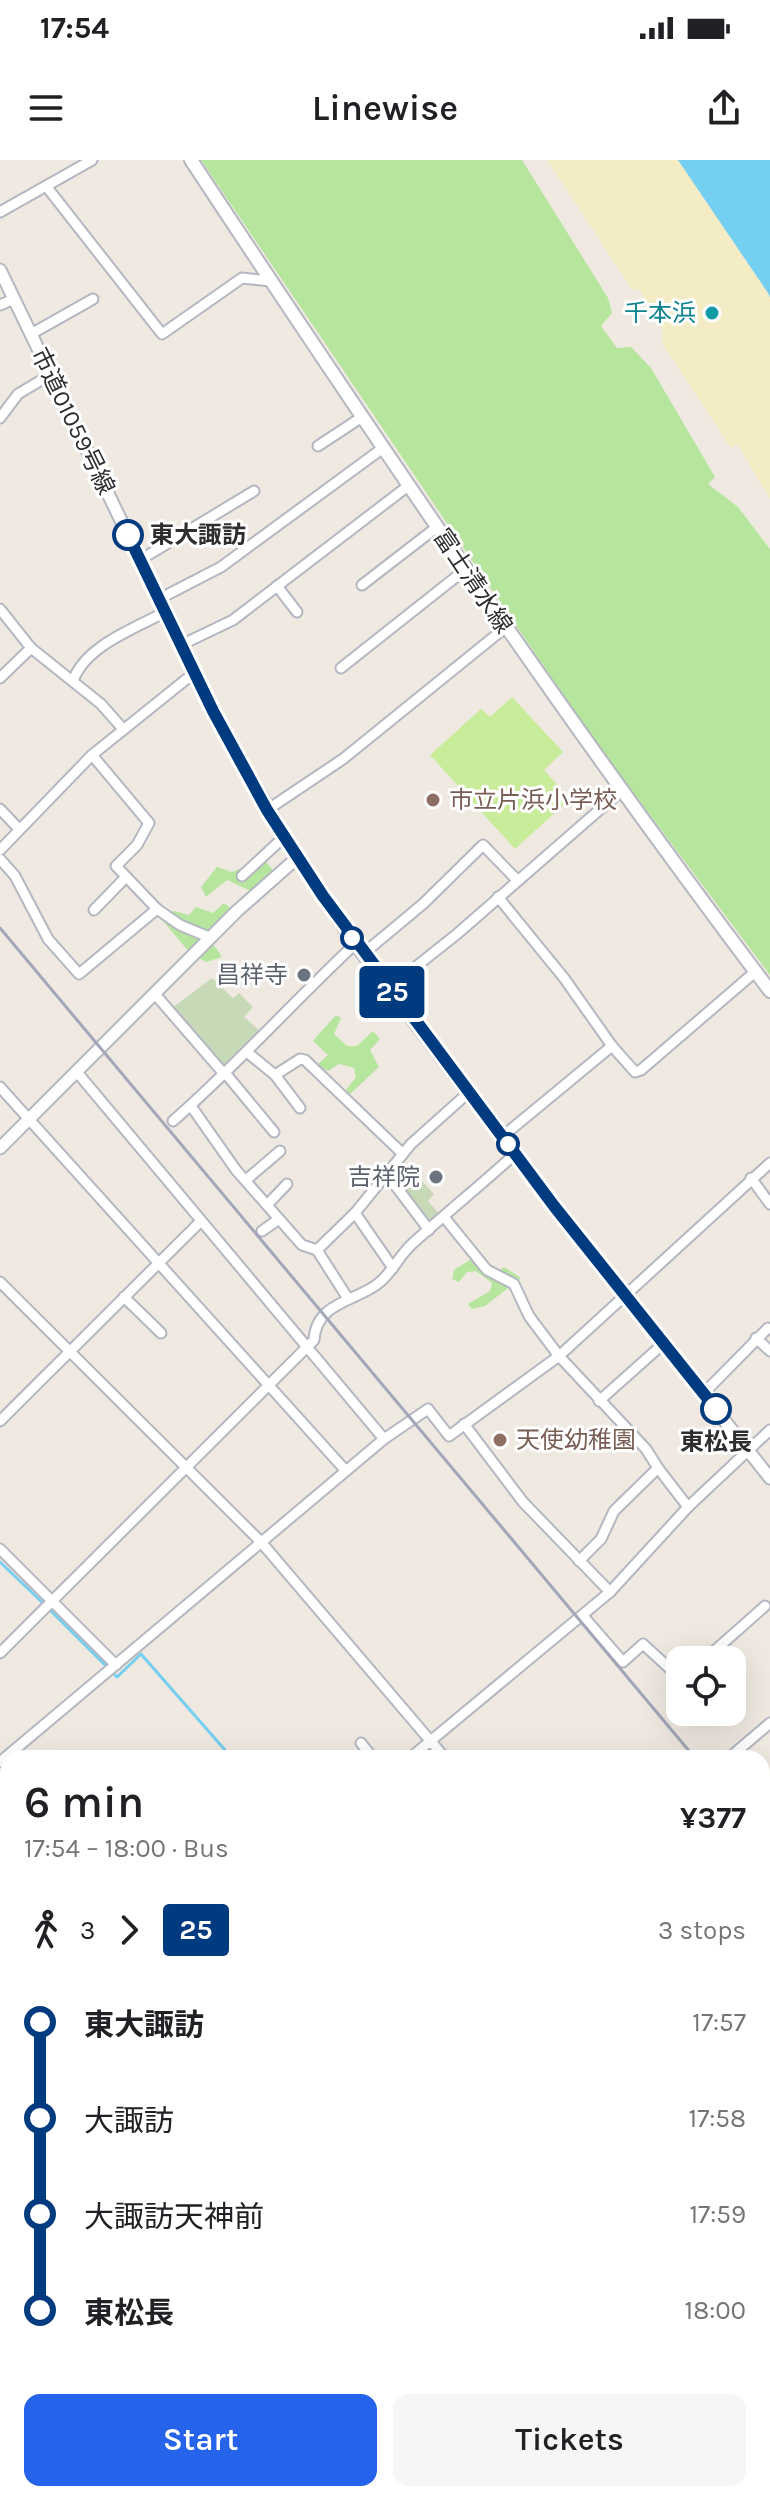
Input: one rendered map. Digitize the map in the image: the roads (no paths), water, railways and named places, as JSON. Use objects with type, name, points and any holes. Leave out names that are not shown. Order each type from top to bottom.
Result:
[{"type":"main road","name":"富士清水線","points":[[191,160],[506,627],[621,791],[770,991]]},
{"type":"street","points":[[0,212],[92,160]]},
{"type":"street","points":[[46,186],[162,334],[242,278],[270,281]]},
{"type":"street","name":"市道01059号線","points":[[0,270],[194,673],[267,810],[297,858],[355,944],[468,1093],[770,1478]]},
{"type":"street","points":[[0,305],[14,299]]},
{"type":"street","points":[[31,334],[93,299]]},
{"type":"street","points":[[0,418],[18,394],[50,375]]},
{"type":"street","points":[[318,446],[362,417]]},
{"type":"street","points":[[159,599],[221,567],[383,448]]},
{"type":"street","points":[[181,645],[233,620],[408,486]]},
{"type":"street","points":[[140,560],[254,491]]},
{"type":"street","points":[[362,585],[437,527]]},
{"type":"street","points":[[341,668],[466,569]]},
{"type":"street","points":[[277,586],[297,612]]},
{"type":"street","points":[[0,609],[31,648],[73,681],[123,729]]},
{"type":"street","points":[[73,681],[76,672],[99,648],[165,612]]},
{"type":"street","points":[[267,810],[343,759],[506,627]]},
{"type":"street","points":[[0,678],[31,648]]},
{"type":"street","points":[[0,850],[92,755],[194,673]]},
{"type":"street","points":[[92,755],[149,823],[137,845],[116,866],[157,909],[180,925],[211,938]]},
{"type":"street","points":[[389,988],[621,791]]},
{"type":"street","points":[[0,809],[18,828]]},
{"type":"street","points":[[242,876],[284,837]]},
{"type":"street","points":[[363,954],[424,903],[483,845],[517,880]]},
{"type":"street","points":[[0,1148],[154,993],[297,858]]},
{"type":"street","points":[[0,859],[15,876],[48,939],[79,974],[157,909]]},
{"type":"street","points":[[94,910],[126,877]]},
{"type":"street","points":[[498,897],[564,978],[629,1069],[635,1072],[755,972]]},
{"type":"street","points":[[173,1121],[226,1075],[286,1009],[355,944]]},
{"type":"street","points":[[154,993],[274,1132]]},
{"type":"street","points":[[503,1136],[612,1046]]},
{"type":"street","points":[[248,1053],[275,1075],[300,1108]]},
{"type":"street","points":[[275,1075],[300,1059],[305,1060],[403,1154]]},
{"type":"street","points":[[76,1071],[384,1439]]},
{"type":"street","points":[[0,1087],[346,1471]]},
{"type":"street","points":[[317,1250],[355,1213],[403,1154],[468,1093]]},
{"type":"street","points":[[191,1106],[279,1219],[302,1245],[317,1250],[347,1297]]},
{"type":"street","points":[[246,1180],[280,1151]]},
{"type":"street","points":[[0,1653],[308,1346],[321,1320],[347,1297],[378,1284],[410,1246],[515,1154]]},
{"type":"street","points":[[14,1750],[384,1439],[428,1409],[449,1436],[524,1385],[770,1163]]},
{"type":"street","points":[[386,1173],[429,1230]]},
{"type":"street","points":[[751,1178],[770,1204]]},
{"type":"street","points":[[267,1205],[287,1184]]},
{"type":"street","points":[[355,1213],[393,1268]]},
{"type":"street","points":[[444,1217],[487,1270],[514,1284],[529,1316],[559,1356],[646,1449],[688,1507]]},
{"type":"street","points":[[262,1231],[279,1219]]},
{"type":"street","points":[[0,1421],[201,1221]]},
{"type":"street","points":[[0,1282],[261,1542],[438,1750]]},
{"type":"street","points":[[124,1297],[161,1333]]},
{"type":"street","points":[[703,1394],[768,1328]]},
{"type":"street","points":[[756,1338],[770,1351]]},
{"type":"street","points":[[599,1401],[663,1344]]},
{"type":"street","points":[[464,1424],[523,1502],[610,1592]]},
{"type":"street","points":[[420,1750],[610,1592],[688,1507],[770,1430]]},
{"type":"street","points":[[579,1561],[601,1539],[614,1511],[658,1468]]},
{"type":"street","points":[[0,1549],[116,1665]]},
{"type":"street","points":[[720,1646],[765,1606]]},
{"type":"street","points":[[583,1616],[623,1662],[643,1644],[666,1665]]},
{"type":"street","points":[[738,1750],[770,1723]]},
{"type":"street","points":[[361,1743],[367,1750]]},
{"type":"water","points":[[678,160],[770,160],[770,297],[768,293]]},
{"type":"waterway","points":[[0,1562],[44,1604]]},
{"type":"waterway","points":[[49,1609],[117,1677],[141,1654],[225,1750]]},
{"type":"railway","points":[[0,928],[688,1750]]},
{"type":"place","name":"千本浜","points":[[712,313]]},
{"type":"place","name":"東大諏訪","points":[[128,535]]},
{"type":"place","name":"市立片浜小学校","points":[[433,800]]},
{"type":"place","name":"昌祥寺","points":[[304,975]]},
{"type":"place","name":"吉祥院","points":[[436,1177]]},
{"type":"place","name":"東松長","points":[[716,1409]]},
{"type":"place","name":"天使幼稚園","points":[[500,1440]]}]
